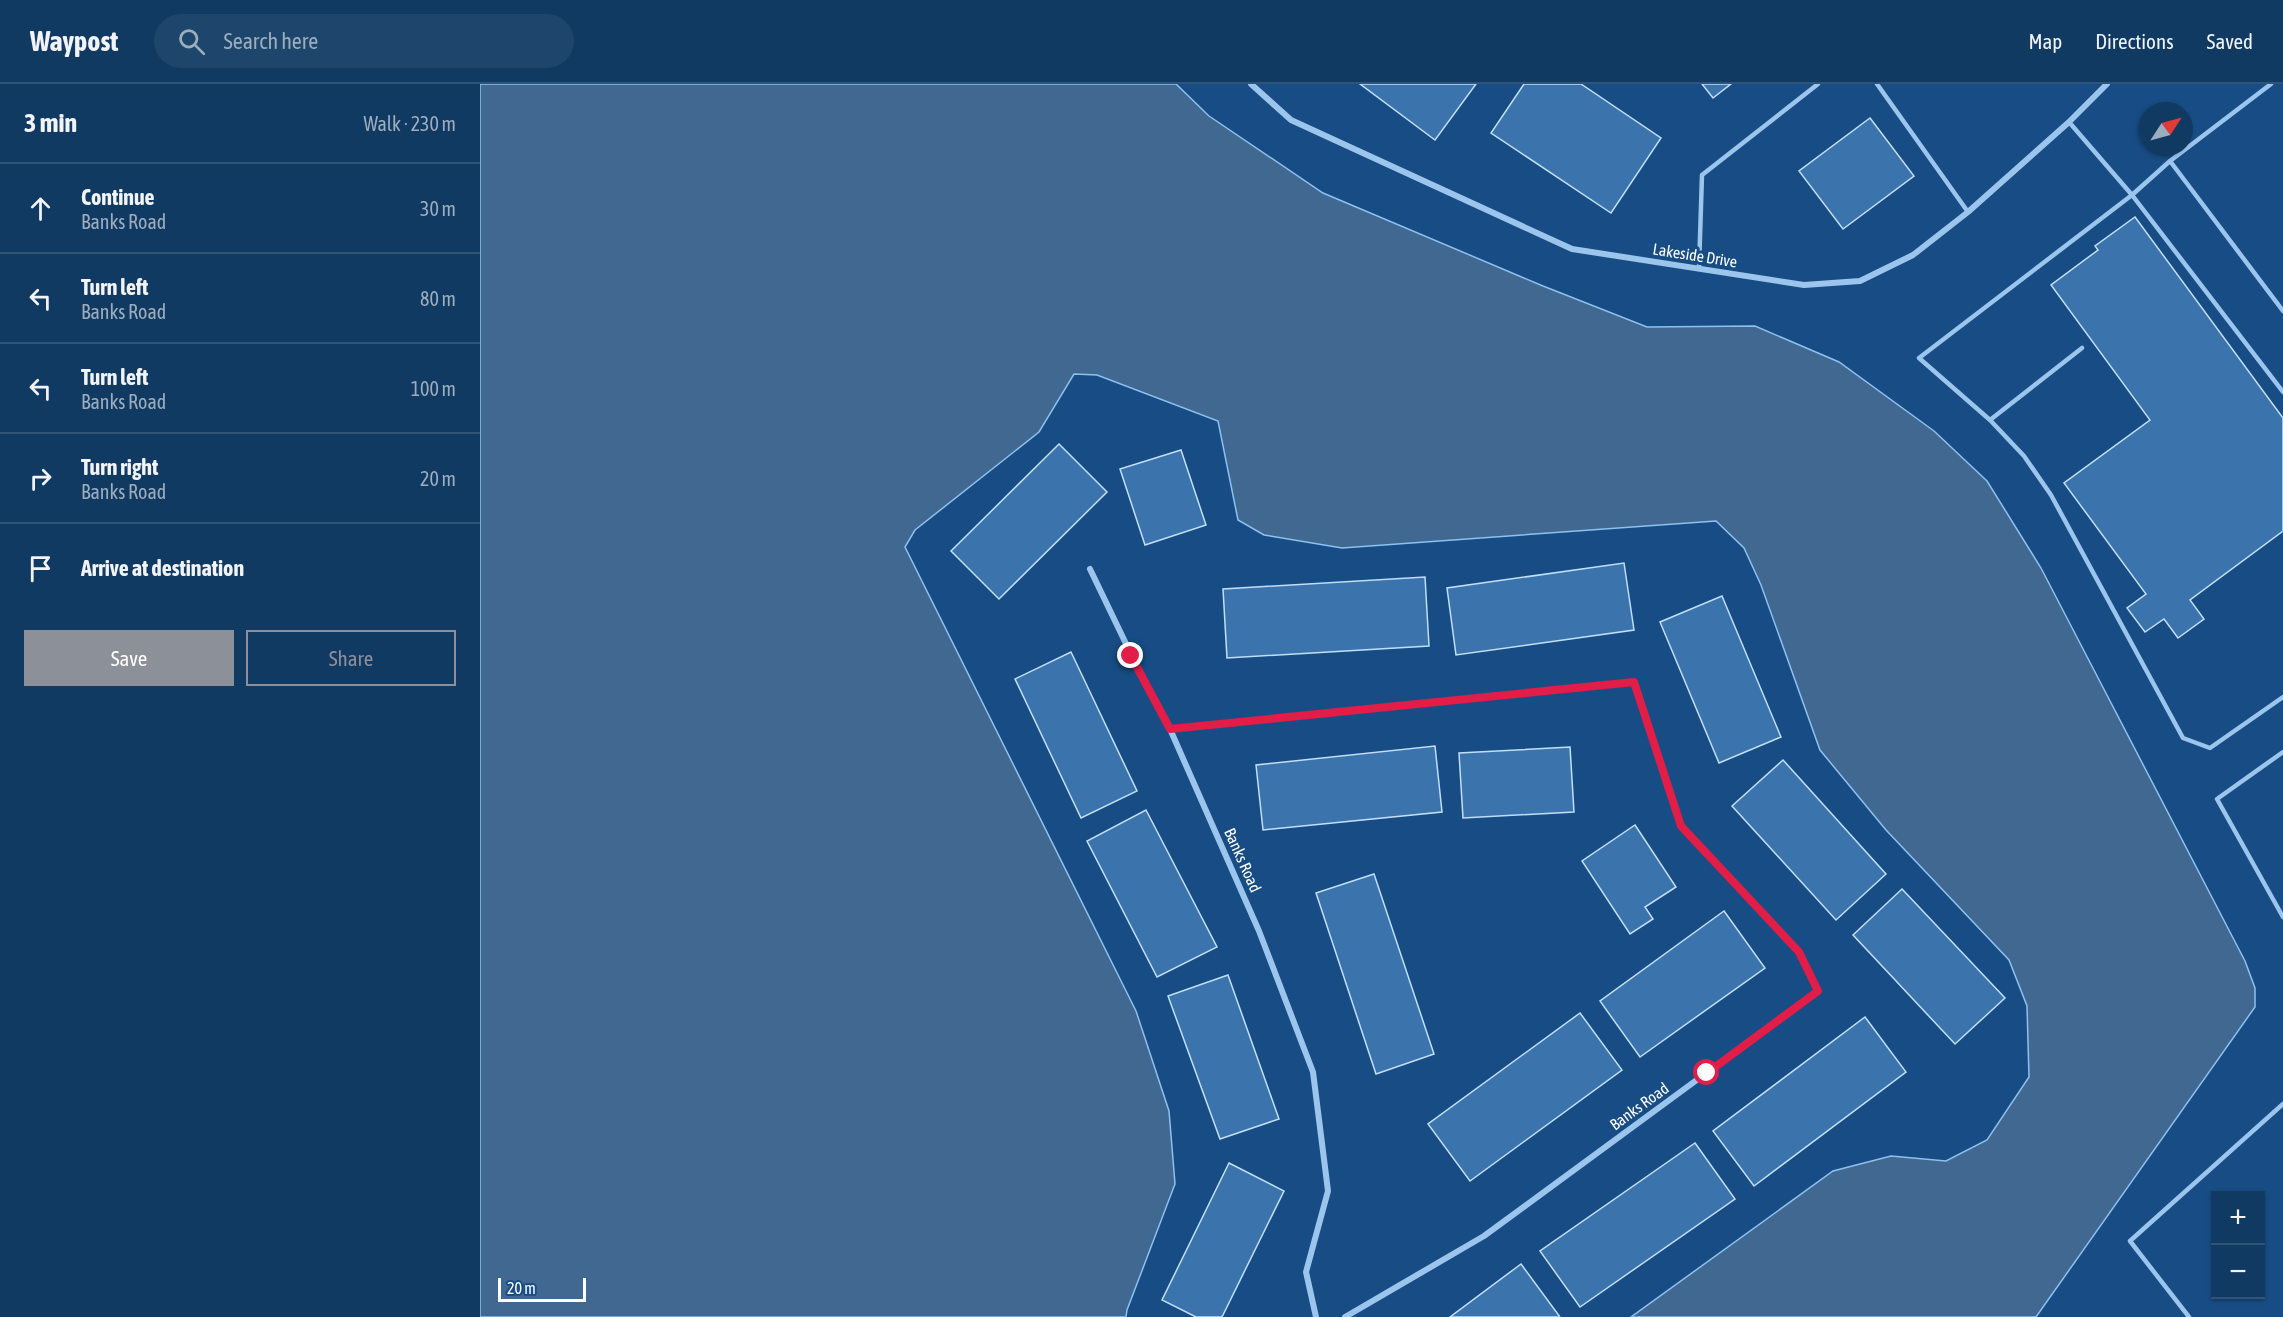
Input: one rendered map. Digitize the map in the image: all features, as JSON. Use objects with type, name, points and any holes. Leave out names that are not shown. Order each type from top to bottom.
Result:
[{"type":"street","name":"Lakeside Drive","points":[[1251,84],[1291,120],[1572,249],[1804,285],[1860,281],[1913,255],[1968,212],[2069,122],[2106,84]]},
{"type":"street","name":"Banks Road","points":[[1090,569],[1170,729],[1259,931],[1313,1072],[1329,1191],[1306,1272],[1316,1317]]},
{"type":"street","name":"Banks Road","points":[[1170,729],[1634,682],[1681,826],[1799,952],[1818,991],[1484,1236],[1345,1317]]},
{"type":"lane","points":[[1699,269],[1702,175],[1818,84]]},
{"type":"lane","points":[[1877,84],[1968,212]]},
{"type":"lane","points":[[2271,84],[2170,161],[2132,195],[1919,357],[1990,420],[2024,456],[2051,495],[2183,738],[2210,748],[2283,697]]},
{"type":"lane","points":[[2069,122],[2132,195],[2283,392]]},
{"type":"lane","points":[[2170,161],[2283,311]]},
{"type":"lane","points":[[1990,420],[2082,348]]},
{"type":"lane","points":[[2283,752],[2217,799],[2283,917]]},
{"type":"lane","points":[[2189,1317],[2130,1241],[2283,1104]]},
{"type":"water","points":[[480,84],[1176,84],[1209,116],[1323,193],[1543,286],[1647,327],[1755,326],[1839,362],[1934,431],[1987,481],[2041,568],[2245,961],[2255,988],[2255,1007],[2036,1317],[1631,1317],[1833,1171],[1891,1156],[1946,1161],[1987,1140],[2029,1077],[2027,1006],[2009,960],[1886,830],[1820,750],[1761,585],[1744,548],[1716,521],[1342,548],[1264,535],[1238,520],[1218,421],[1097,375],[1074,374],[1039,432],[915,530],[905,547],[1136,1011],[1169,1111],[1175,1184],[1126,1317],[480,1317]]},
{"type":"building","points":[[1360,84],[1476,84],[1435,140]]},
{"type":"building","points":[[1524,84],[1581,84],[1661,138],[1611,213],[1491,133]]},
{"type":"building","points":[[1702,84],[1731,84],[1713,98]]},
{"type":"building","points":[[1870,118],[1914,176],[1843,229],[1799,171]]},
{"type":"building","points":[[2135,217],[2283,418],[2283,531],[2190,600],[2204,619],[2178,638],[2164,619],[2145,632],[2127,608],[2146,594],[2064,483],[2150,420],[2051,285],[2098,250],[2095,246]]},
{"type":"building","points":[[1059,444],[1107,492],[999,599],[951,551]]},
{"type":"building","points":[[1181,450],[1206,525],[1145,545],[1120,469]]},
{"type":"building","points":[[1624,563],[1634,630],[1456,655],[1447,588]]},
{"type":"building","points":[[1425,577],[1429,646],[1227,658],[1223,589]]},
{"type":"building","points":[[1722,596],[1781,737],[1719,763],[1660,622]]},
{"type":"building","points":[[1071,652],[1137,791],[1081,818],[1015,679]]},
{"type":"building","points":[[1435,746],[1442,812],[1263,830],[1256,765]]},
{"type":"building","points":[[1570,747],[1574,812],[1463,818],[1459,753]]},
{"type":"building","points":[[1783,760],[1886,874],[1836,920],[1732,806]]},
{"type":"building","points":[[1146,810],[1217,947],[1157,977],[1087,841]]},
{"type":"building","points":[[1635,825],[1676,887],[1645,907],[1653,919],[1630,934],[1582,861]]},
{"type":"building","points":[[1374,874],[1434,1054],[1376,1074],[1316,893]]},
{"type":"building","points":[[1902,889],[2005,998],[1955,1044],[1853,935]]},
{"type":"building","points":[[1724,911],[1765,968],[1640,1057],[1600,1001]]},
{"type":"building","points":[[1228,975],[1279,1119],[1220,1139],[1168,996]]},
{"type":"building","points":[[1580,1013],[1622,1070],[1470,1181],[1428,1124]]},
{"type":"building","points":[[1865,1017],[1906,1072],[1754,1186],[1713,1131]]},
{"type":"building","points":[[1695,1143],[1735,1199],[1580,1307],[1540,1251]]},
{"type":"building","points":[[1229,1163],[1284,1191],[1222,1317],[1196,1317],[1162,1300]]},
{"type":"building","points":[[1521,1264],[1560,1317],[1450,1317]]},
{"type":"route","points":[[1131,656],[1170,729],[1634,682],[1681,826],[1799,952],[1818,991],[1707,1073]]}]
